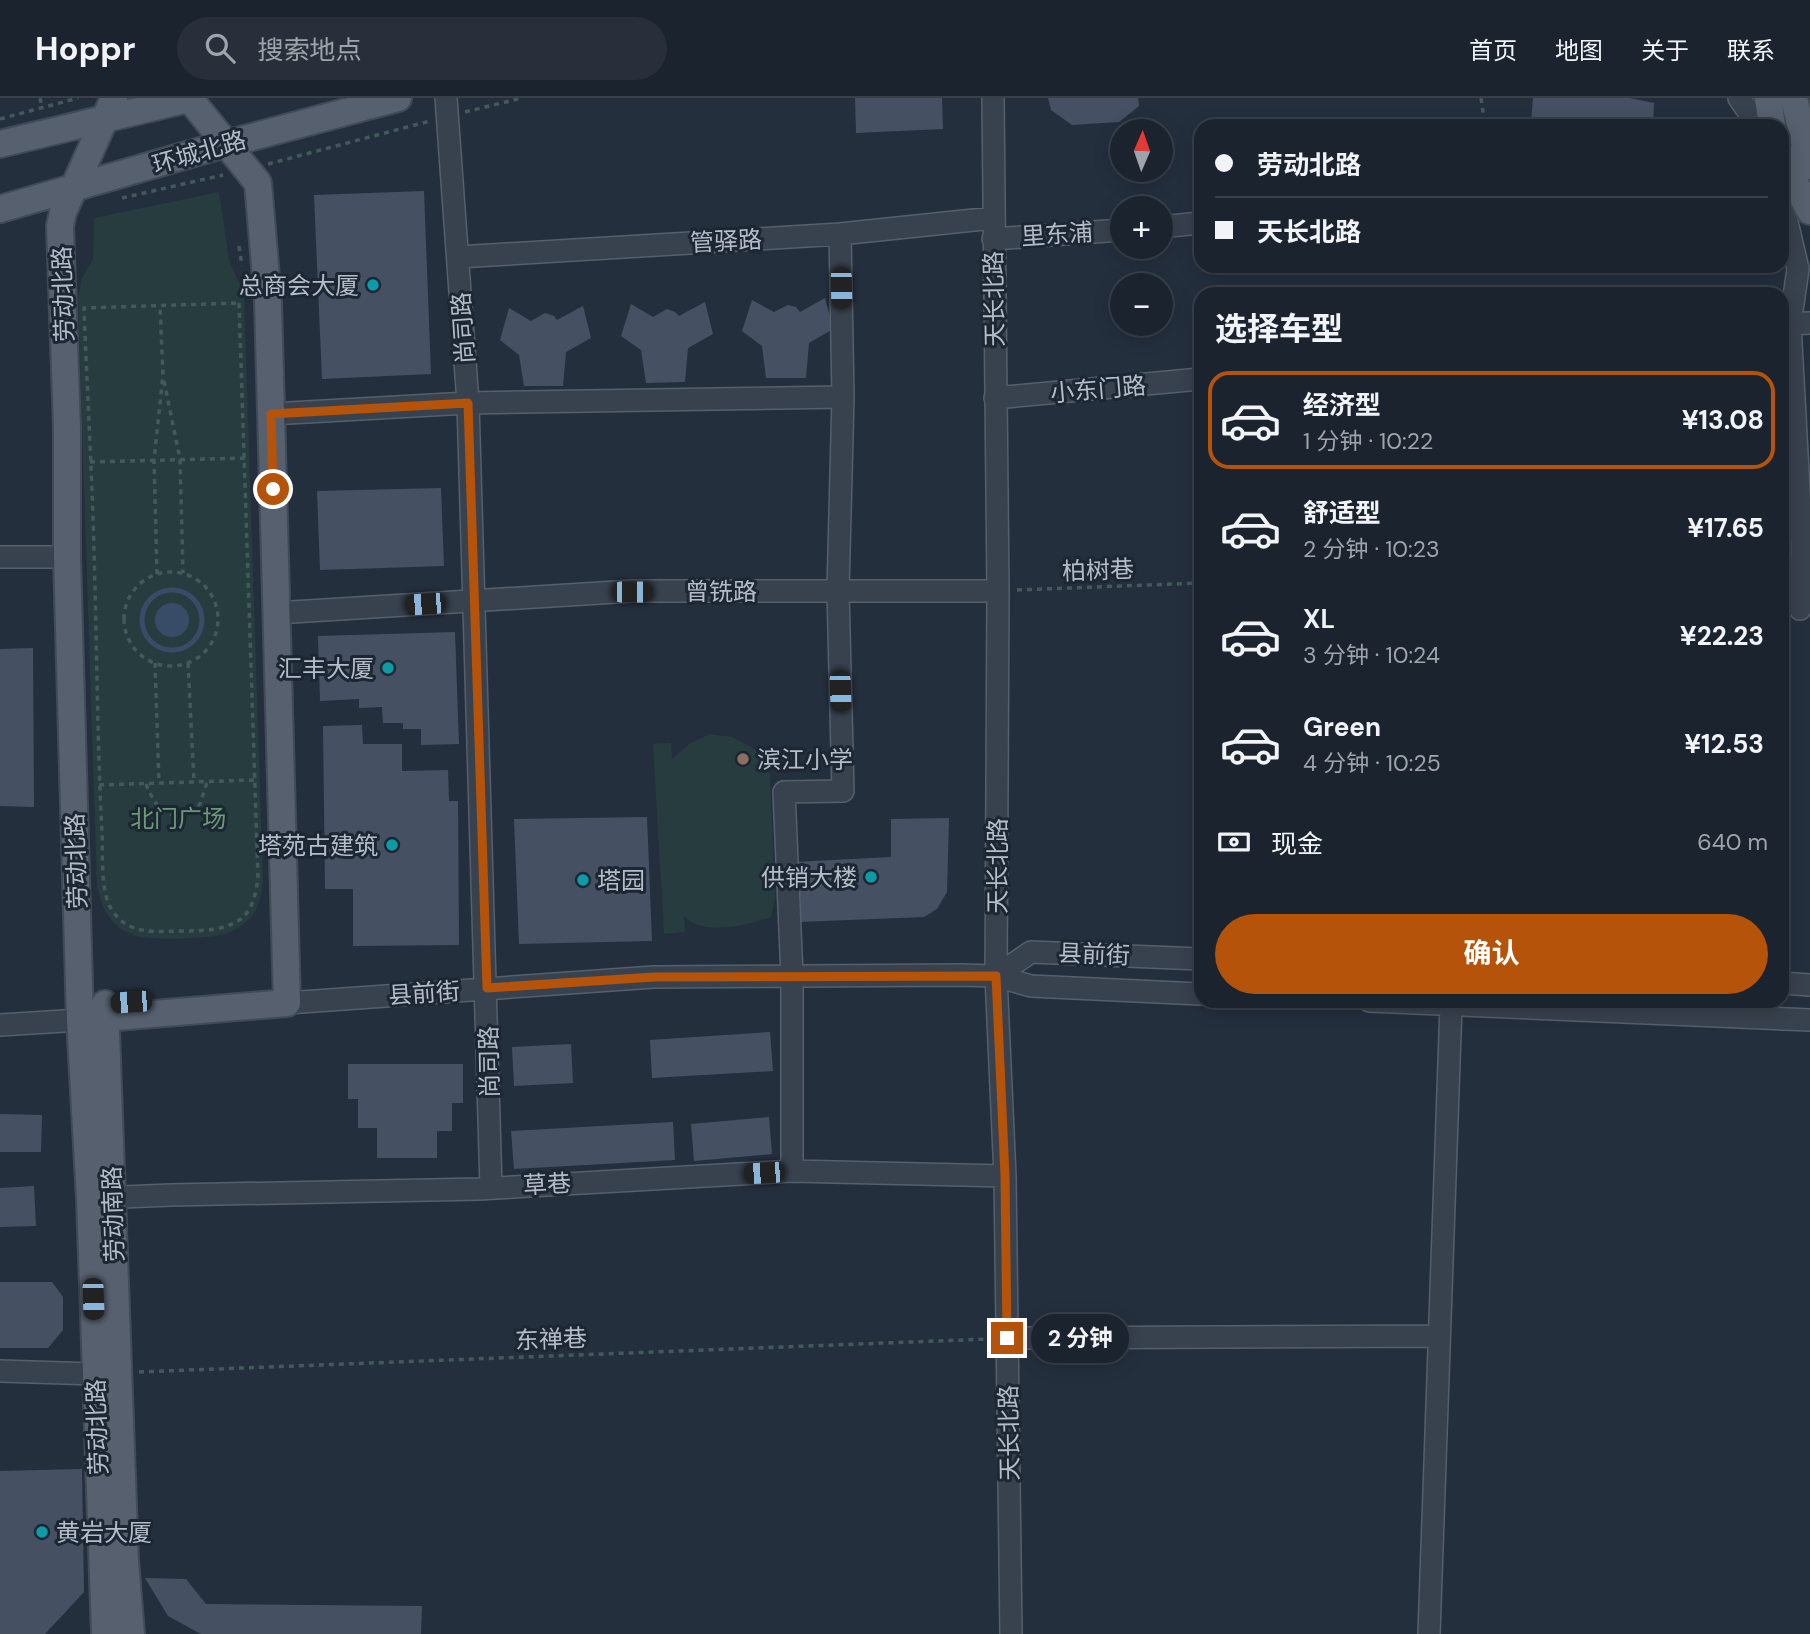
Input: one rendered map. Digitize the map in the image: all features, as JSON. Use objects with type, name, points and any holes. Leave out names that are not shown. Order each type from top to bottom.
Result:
[{"type":"main road","points":[[0,144],[109,109],[190,98],[258,183],[268,301],[286,997]]},
{"type":"main road","name":"环城北路","points":[[0,209],[398,98]]},
{"type":"main road","points":[[1768,98],[1771,119]]},
{"type":"main road","points":[[1789,153],[1794,98]]},
{"type":"main road","name":"劳动北路","points":[[105,1634],[107,1373],[93,1012],[67,557],[67,428],[60,226],[63,212],[109,109]]},
{"type":"main road","points":[[1789,166],[1810,211]]},
{"type":"main road","name":"县前街","points":[[93,1012],[286,997]]},
{"type":"main road","points":[[107,1373],[131,1634]]},
{"type":"street","name":"尚司路","points":[[446,98],[468,403],[491,1187]]},
{"type":"street","name":"天长北路","points":[[993,98],[998,591],[996,976],[1005,1176],[1011,1634]]},
{"type":"street","points":[[1739,98],[1753,119]]},
{"type":"street","points":[[1173,226],[1194,224]]},
{"type":"street","name":"管驿路","points":[[458,257],[840,234],[993,228]]},
{"type":"street","name":"里东浦","points":[[993,228],[1110,230]]},
{"type":"street","points":[[1789,231],[1798,269],[1794,324],[1802,547],[1800,609]]},
{"type":"street","points":[[792,1171],[792,976],[784,792],[843,791],[838,591],[843,397],[840,234]]},
{"type":"street","name":"小东门路","points":[[995,398],[1194,380]]},
{"type":"street","points":[[271,414],[468,403],[843,397]]},
{"type":"street","points":[[0,557],[67,557]]},
{"type":"street","name":"曾铣路","points":[[276,613],[632,592],[998,591]]},
{"type":"street","name":"县前街","points":[[996,976],[1031,952],[1194,959]]},
{"type":"street","name":"县前街","points":[[286,997],[313,1001],[654,977],[792,976],[996,976],[1031,986],[1194,994]]},
{"type":"street","points":[[1789,984],[1810,985]]},
{"type":"street","points":[[1429,1634],[1451,1008]]},
{"type":"street","points":[[1541,1008],[1810,1020]]},
{"type":"street","name":"县前街","points":[[0,1026],[49,1022],[93,1012]]},
{"type":"street","name":"草巷","points":[[101,1198],[479,1189],[792,1171],[1005,1176]]},
{"type":"street","points":[[1007,1338],[1439,1336]]},
{"type":"street","points":[[0,1371],[107,1373]]},
{"type":"path","points":[[40,98],[42,107]]},
{"type":"path","points":[[0,118],[78,98]]},
{"type":"path","points":[[1481,98],[1484,119]]},
{"type":"path","points":[[239,303],[258,878],[255,901],[234,925],[208,930],[151,932],[136,929],[118,918],[110,908],[104,888],[84,308],[160,306],[239,303]]},
{"type":"path","points":[[157,574],[155,460],[163,376],[160,306]]},
{"type":"path","points":[[163,376],[180,460],[183,573]]},
{"type":"path","points":[[90,462],[246,458]]},
{"type":"path","points":[[183,573],[196,579],[207,589],[215,602],[218,616],[216,631],[210,644],[188,663],[173,666],[155,663],[142,656],[131,644],[125,629],[124,613],[129,598],[138,585],[157,574],[183,573]]},
{"type":"path","name":"柏树巷","points":[[998,591],[1194,583]]},
{"type":"path","points":[[155,663],[159,783]]},
{"type":"path","points":[[188,663],[194,782]]},
{"type":"path","points":[[100,785],[254,780]]},
{"type":"path","points":[[146,783],[160,810],[172,816],[183,815],[200,804],[207,782]]},
{"type":"path","name":"东禅巷","points":[[107,1373],[1007,1338]]},
{"type":"green space","name":"北门广场","points":[[219,192],[229,260],[244,295],[263,881],[255,912],[247,922],[232,931],[200,938],[146,938],[130,934],[115,924],[104,909],[97,886],[78,300],[82,278],[93,259],[94,218]]},
{"type":"green space","points":[[710,734],[732,737],[758,751],[770,775],[775,899],[771,917],[716,928],[696,924],[684,916],[685,932],[664,934],[653,744],[671,743],[672,759],[689,744]]},
{"type":"water","points":[[172,603],[184,608],[189,620],[184,632],[172,637],[160,632],[155,620],[160,608]]},
{"type":"building","points":[[855,98],[942,98],[943,129],[856,133]]},
{"type":"building","points":[[1048,98],[1138,98],[1139,106],[1123,119],[1072,125],[1051,110]]},
{"type":"building","points":[[1533,98],[1630,98],[1654,103],[1653,119],[1531,119]]},
{"type":"building","name":"总商会大厦","points":[[424,191],[431,374],[322,379],[314,195]]},
{"type":"building","points":[[825,298],[833,329],[809,343],[806,378],[766,378],[762,346],[742,331],[752,300],[774,312],[788,305],[796,307],[800,312]]},
{"type":"building","points":[[705,302],[713,334],[688,348],[685,382],[646,383],[641,350],[621,336],[631,304],[653,317],[667,309],[679,316]]},
{"type":"building","points":[[583,306],[591,338],[566,352],[563,386],[524,386],[519,355],[500,340],[509,308],[531,321],[545,313],[557,320]]},
{"type":"building","points":[[441,488],[444,566],[320,570],[317,491]]},
{"type":"building","name":"汇丰大厦","points":[[455,632],[459,744],[421,745],[421,729],[403,729],[403,723],[383,723],[382,707],[359,708],[359,699],[320,701],[318,636]]},
{"type":"building","points":[[33,648],[34,807],[0,806],[0,649]]},
{"type":"building","name":"塔苑古建筑","points":[[362,725],[363,744],[402,744],[402,771],[448,770],[449,801],[458,801],[459,945],[353,946],[353,889],[325,889],[323,726]]},
{"type":"building","name":"塔园","points":[[647,817],[652,941],[519,944],[514,819]]},
{"type":"building","name":"供销大楼","points":[[949,818],[947,892],[937,909],[924,917],[798,922],[794,862],[891,857],[891,819]]},
{"type":"building","points":[[770,1032],[773,1071],[652,1078],[650,1040]]},
{"type":"building","points":[[571,1044],[573,1083],[514,1086],[512,1047]]},
{"type":"building","points":[[348,1064],[463,1064],[463,1103],[452,1103],[452,1131],[437,1131],[437,1158],[377,1158],[377,1128],[358,1128],[358,1099],[348,1099]]},
{"type":"building","points":[[0,1114],[42,1115],[41,1152],[0,1152]]},
{"type":"building","points":[[769,1117],[772,1154],[694,1161],[691,1124]]},
{"type":"building","points":[[673,1122],[675,1160],[514,1169],[511,1131]]},
{"type":"building","points":[[34,1186],[36,1226],[0,1227],[0,1188]]},
{"type":"building","points":[[0,1282],[52,1282],[63,1297],[63,1330],[48,1348],[0,1348]]},
{"type":"building","name":"黄岩大厦","points":[[82,1469],[84,1592],[45,1634],[0,1634],[0,1471]]},
{"type":"building","points":[[145,1578],[186,1579],[206,1604],[422,1606],[421,1634],[201,1634],[168,1616]]},
{"type":"waterway","points":[[172,590],[189,595],[197,603],[202,620],[197,637],[189,645],[172,650],[155,645],[147,637],[142,620],[147,603],[155,595],[172,590]]},
{"type":"place","name":"总商会大厦","points":[[373,285]]},
{"type":"place","name":"汇丰大厦","points":[[388,668]]},
{"type":"place","name":"滨江小学","points":[[743,759]]},
{"type":"place","name":"塔苑古建筑","points":[[392,845]]},
{"type":"place","name":"供销大楼","points":[[871,877]]},
{"type":"place","name":"塔园","points":[[583,880]]},
{"type":"place","name":"黄岩大厦","points":[[42,1532]]},
{"type":"route","points":[[273,489],[271,414],[468,403],[487,988],[654,977],[996,976],[1005,1176],[1007,1338]]}]
